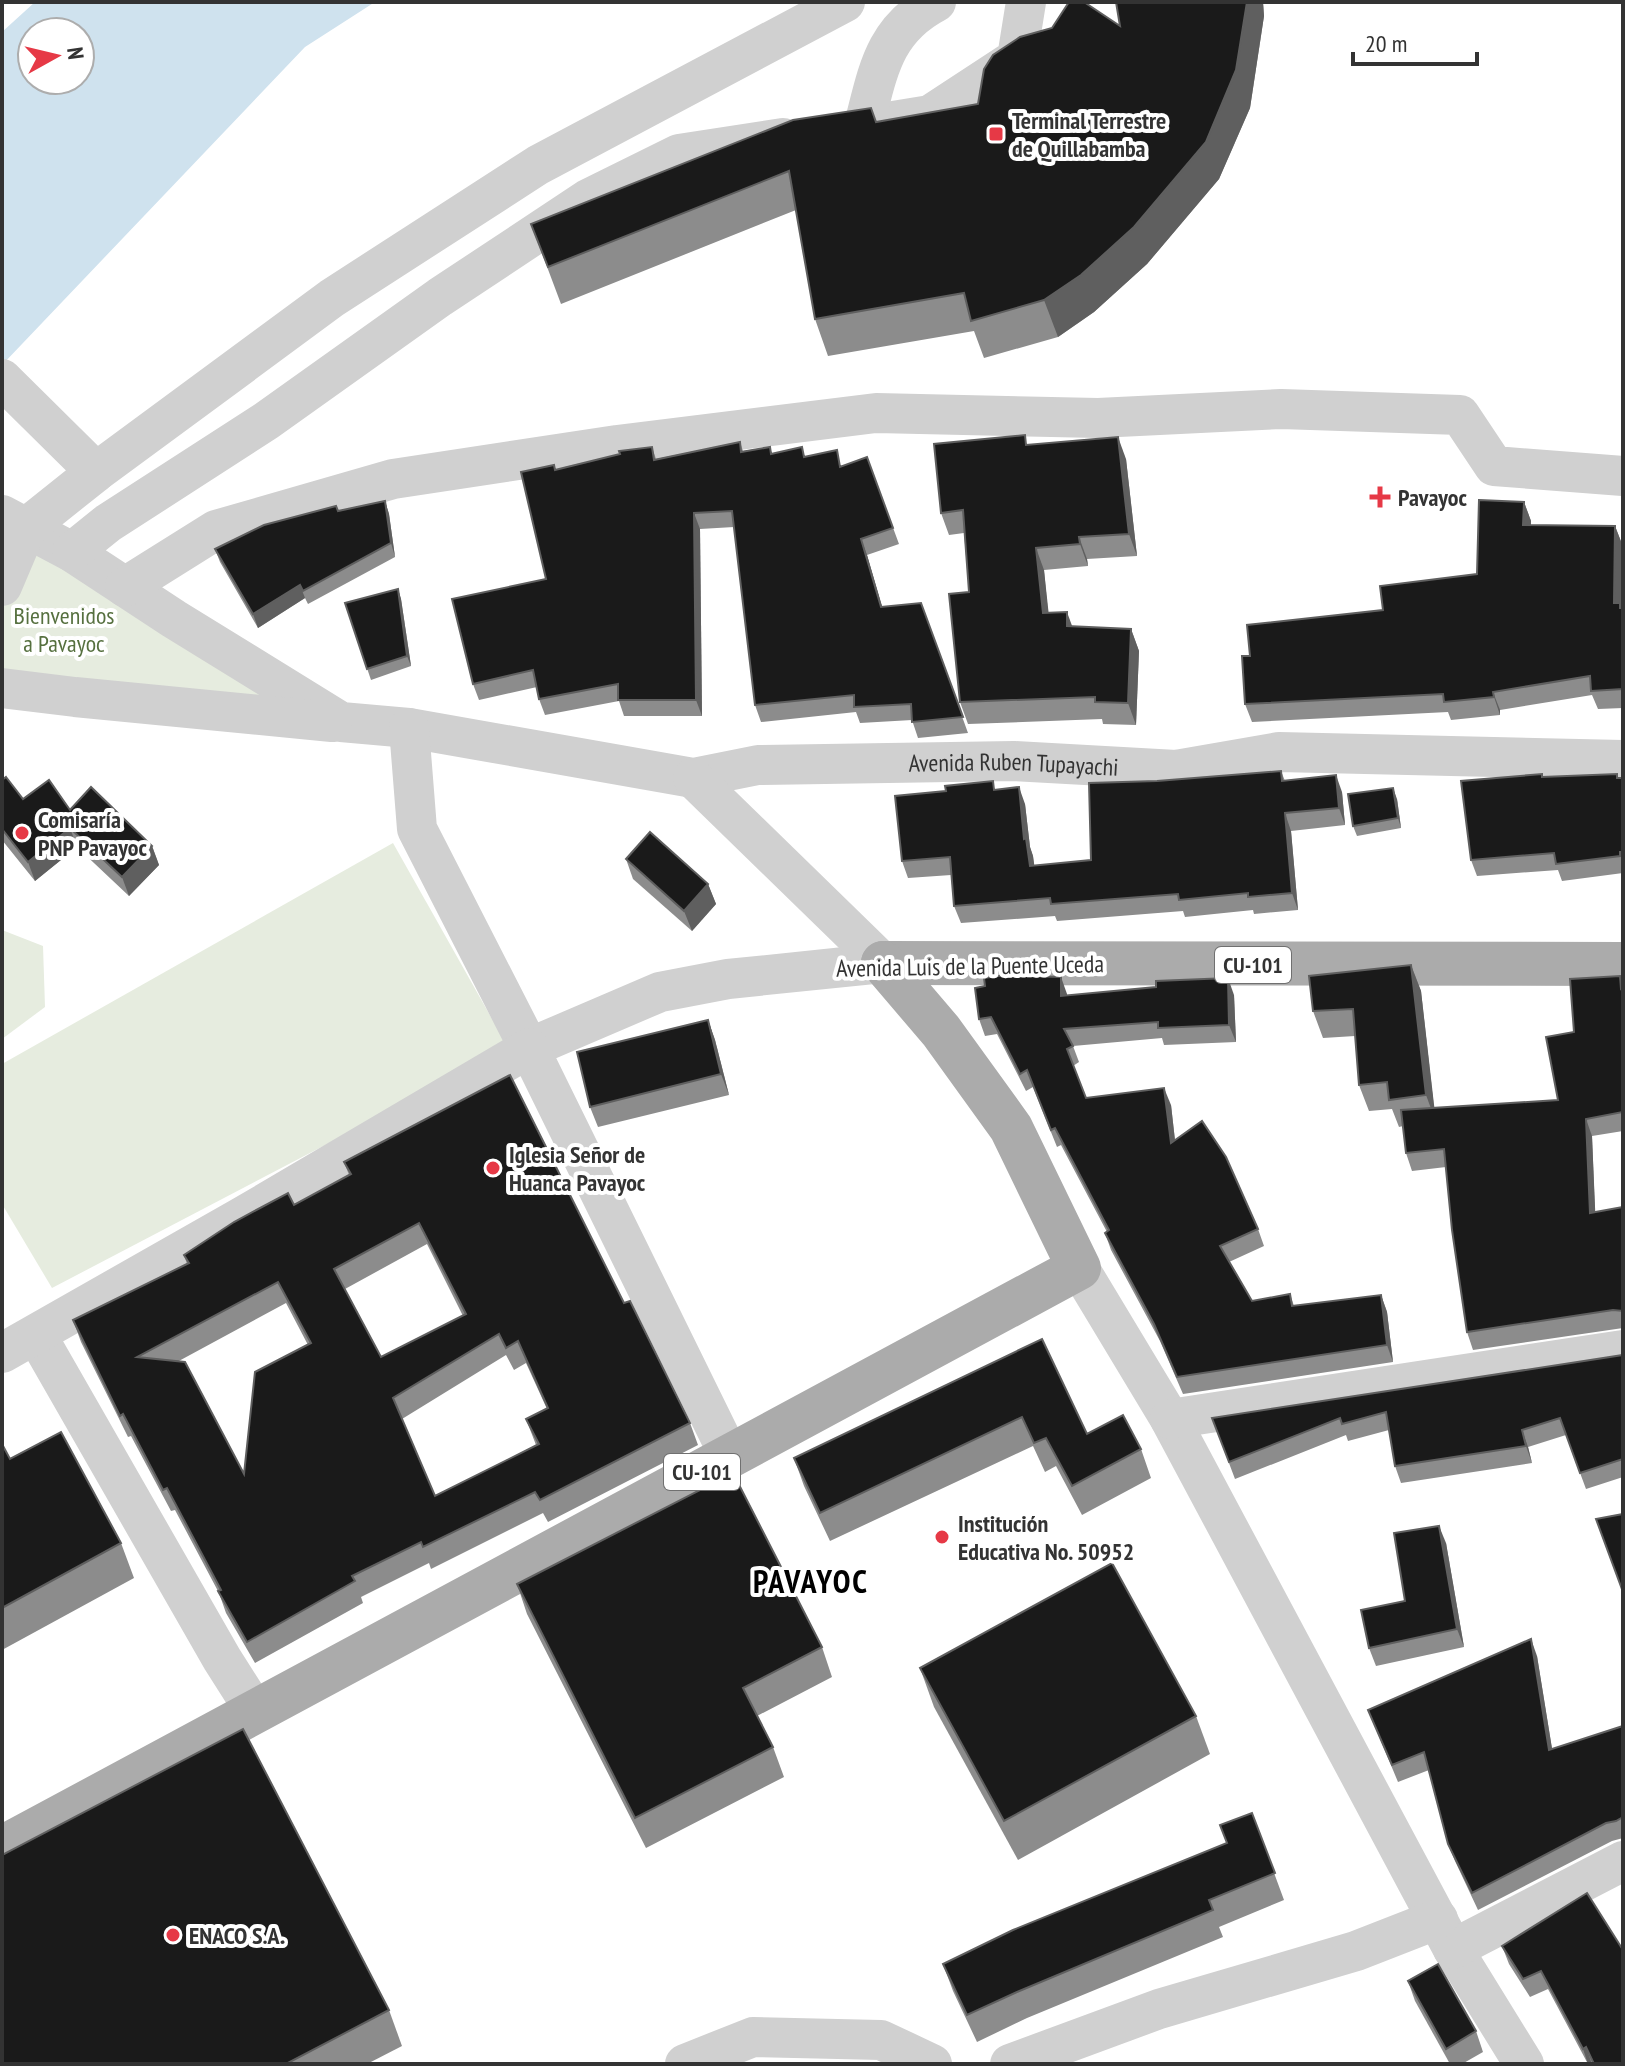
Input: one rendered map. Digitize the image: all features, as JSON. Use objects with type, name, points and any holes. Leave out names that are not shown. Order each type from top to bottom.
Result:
[{"type":"main road","name":"Avenida Luis de la Puente Uceda","points":[[883,963],[1623,964]]},
{"type":"main road","points":[[883,963],[941,1031],[1011,1128],[1079,1268]]},
{"type":"main road","name":"CU-101","points":[[2,1848],[1079,1268]]},
{"type":"street","points":[[2,586],[15,521],[96,472],[332,298],[538,165],[845,2]]},
{"type":"street","points":[[839,129],[883,53],[916,13],[936,2]]},
{"type":"street","points":[[72,552],[108,523],[266,421],[440,297],[588,199],[679,154],[930,115],[1017,58],[1026,2]]},
{"type":"street","points":[[2,379],[96,472]]},
{"type":"street","points":[[125,587],[216,530],[393,479],[617,445],[876,413],[1098,418],[1281,409],[1460,415],[1494,466],[1623,476]]},
{"type":"street","points":[[15,521],[72,552],[341,722]]},
{"type":"street","name":"Avenida Ruben Tupayachi","points":[[2,688],[409,728],[693,778],[758,765],[1014,761],[1176,770],[1279,752],[1623,760]]},
{"type":"street","points":[[409,728],[417,829],[529,1048],[730,1457]]},
{"type":"street","points":[[693,778],[883,963]]},
{"type":"street","name":"Avenida Luis de la Puente Uceda","points":[[19,1344],[529,1048],[660,992],[728,979],[883,963]]},
{"type":"street","points":[[1079,1268],[1170,1419],[1445,1934],[1524,2064]]},
{"type":"street","points":[[19,1344],[255,1711]]},
{"type":"street","points":[[1170,1419],[1623,1350]]},
{"type":"street","points":[[1010,2064],[1159,2009],[1356,1951],[1445,1934],[1623,1861]]},
{"type":"street","points":[[685,2064],[753,2037],[881,2040],[932,2064]]},
{"type":"green space","name":"Bienvenidos a Pavayoc","points":[[28,534],[324,717],[2,686],[2,592]]},
{"type":"green space","points":[[393,843],[509,1049],[52,1288],[2,1204],[2,1064]]},
{"type":"green space","points":[[2,930],[43,946],[45,1007],[2,1039]]},
{"type":"water","points":[[35,2],[375,2],[305,47],[2,365],[2,32],[16,19],[16,96],[96,96],[96,16],[20,16]]},
{"type":"building","points":[[1069,2],[1084,2],[1120,26],[1116,2],[1247,2],[1236,70],[1206,142],[1134,227],[1081,275],[1044,300],[971,321],[964,293],[815,319],[789,171],[548,267],[531,224],[793,120],[871,108],[876,122],[978,104],[984,69],[993,55],[1020,37],[1052,28]]},
{"type":"building","points":[[1025,435],[1026,445],[1118,437],[1129,534],[1079,537],[1080,544],[1036,548],[1043,613],[1067,612],[1067,626],[1131,629],[1128,703],[1095,702],[1095,697],[960,702],[949,594],[969,592],[963,510],[941,513],[934,444]]},
{"type":"building","points":[[740,442],[741,452],[770,447],[771,454],[802,447],[804,457],[837,450],[840,467],[867,457],[893,528],[861,539],[881,607],[921,603],[963,717],[912,722],[911,704],[854,707],[854,695],[755,705],[732,511],[694,513],[696,700],[618,700],[618,684],[539,699],[533,670],[473,684],[452,599],[546,579],[521,472],[554,465],[555,470],[620,454],[619,451],[652,447],[654,460]]},
{"type":"building","points":[[1479,500],[1524,502],[1523,525],[1615,526],[1614,603],[1620,603],[1620,608],[1623,608],[1623,689],[1591,691],[1590,676],[1493,692],[1494,697],[1444,702],[1443,694],[1245,704],[1242,656],[1250,656],[1247,625],[1383,610],[1380,586],[1477,574]]},
{"type":"building","points":[[385,501],[391,543],[303,591],[300,585],[253,614],[215,549],[264,525],[336,506],[338,511]]},
{"type":"building","points":[[398,589],[407,656],[367,669],[345,603]]},
{"type":"building","points":[[1281,771],[1282,781],[1336,775],[1339,808],[1285,813],[1292,893],[1248,897],[1248,893],[1179,900],[1178,894],[1051,904],[1050,898],[954,906],[950,857],[902,861],[895,796],[946,791],[945,786],[993,781],[994,790],[1019,787],[1030,866],[1091,860],[1089,783]]},
{"type":"building","points":[[1542,774],[1542,777],[1617,774],[1617,778],[1623,778],[1623,852],[1620,856],[1556,864],[1554,853],[1471,860],[1461,781]]},
{"type":"building","points":[[6,777],[23,799],[49,780],[70,810],[91,787],[152,846],[122,877],[70,828],[28,862],[2,829],[2,780]]},
{"type":"building","points":[[1393,788],[1398,818],[1353,826],[1348,794]]},
{"type":"building","points":[[650,832],[708,884],[684,911],[626,859]]},
{"type":"building","points":[[1411,965],[1426,1095],[1389,1100],[1387,1082],[1359,1085],[1353,1009],[1313,1011],[1309,976]]},
{"type":"building","points":[[1026,972],[1026,976],[1061,977],[1061,996],[1156,987],[1156,981],[1228,978],[1229,1025],[1158,1028],[1158,1022],[1064,1029],[1073,1046],[1067,1049],[1086,1098],[1164,1088],[1171,1143],[1202,1121],[1226,1157],[1258,1229],[1220,1246],[1252,1301],[1290,1294],[1292,1306],[1381,1295],[1387,1345],[1177,1377],[1154,1324],[1105,1233],[1109,1230],[1055,1128],[1051,1130],[1027,1070],[1020,1074],[991,1017],[979,1019],[975,988],[985,986],[984,978]]},
{"type":"building","points":[[1620,976],[1623,988],[1623,1112],[1586,1119],[1590,1213],[1623,1207],[1623,1311],[1467,1332],[1444,1149],[1406,1153],[1401,1110],[1558,1100],[1546,1037],[1574,1032],[1570,979]]},
{"type":"building","points":[[708,1020],[721,1074],[590,1107],[577,1052]]},
{"type":"building","points":[[510,1075],[624,1303],[630,1301],[690,1423],[540,1500],[535,1492],[423,1547],[421,1542],[352,1576],[355,1581],[247,1642],[167,1488],[163,1490],[123,1414],[120,1416],[73,1320],[189,1263],[184,1255],[234,1222],[288,1193],[294,1205],[351,1174],[344,1162]],"holes":[[[419,1223],[466,1314],[381,1357],[334,1269]],[[278,1282],[311,1343],[255,1372],[244,1474],[185,1362],[137,1357]],[[499,1334],[506,1348],[518,1341],[548,1408],[526,1419],[539,1444],[435,1496],[393,1398]]]},
{"type":"building","points":[[1042,1339],[1087,1434],[1123,1415],[1141,1449],[1072,1486],[1046,1438],[1034,1443],[1022,1417],[820,1513],[794,1458]]},
{"type":"building","points":[[1623,1355],[1623,1459],[1580,1473],[1560,1418],[1522,1430],[1526,1446],[1395,1466],[1386,1412],[1342,1424],[1340,1418],[1229,1462],[1212,1418]]},
{"type":"building","points":[[61,1432],[121,1543],[2,1608],[2,1444],[10,1459]]},
{"type":"building","points":[[733,1473],[822,1647],[743,1688],[773,1747],[635,1818],[517,1584]]},
{"type":"building","points":[[1623,1514],[1623,1592],[1596,1519]]},
{"type":"building","points":[[1439,1526],[1457,1629],[1369,1648],[1361,1610],[1405,1601],[1394,1533]]},
{"type":"building","points":[[1112,1563],[1196,1716],[1004,1821],[920,1668]]},
{"type":"building","points":[[1531,1639],[1549,1750],[1623,1726],[1623,1817],[1472,1893],[1448,1844],[1424,1752],[1392,1765],[1368,1710]]},
{"type":"building","name":"ENACO S.A.","points":[[243,1729],[389,2010],[286,2064],[2,2064],[2,1855]]},
{"type":"building","points":[[1252,1813],[1275,1873],[1209,1900],[1213,1910],[967,2015],[943,1964],[1013,1930],[1227,1843],[1220,1825]]},
{"type":"building","points":[[1587,1893],[1623,1950],[1623,2064],[1594,2064],[1541,1971],[1523,1979],[1502,1946]]},
{"type":"building","points":[[1438,1964],[1476,2031],[1446,2049],[1408,1981]]},
{"type":"place","name":"Terminal Terrestre de Quillabamba","points":[[996,134]]},
{"type":"place","name":"Pavayoc","points":[[1380,497]]},
{"type":"place","name":"Comisaría PNP Pavayoc","points":[[22,833]]},
{"type":"place","name":"Iglesia Señor de Huanca Pavayoc","points":[[493,1168]]},
{"type":"place","name":"Institución Educativa No. 50952","points":[[942,1537]]},
{"type":"place","name":"ENACO S.A.","points":[[173,1935]]},
{"type":"district","name":"PAVAYOC","points":[[811,1581]]}]
